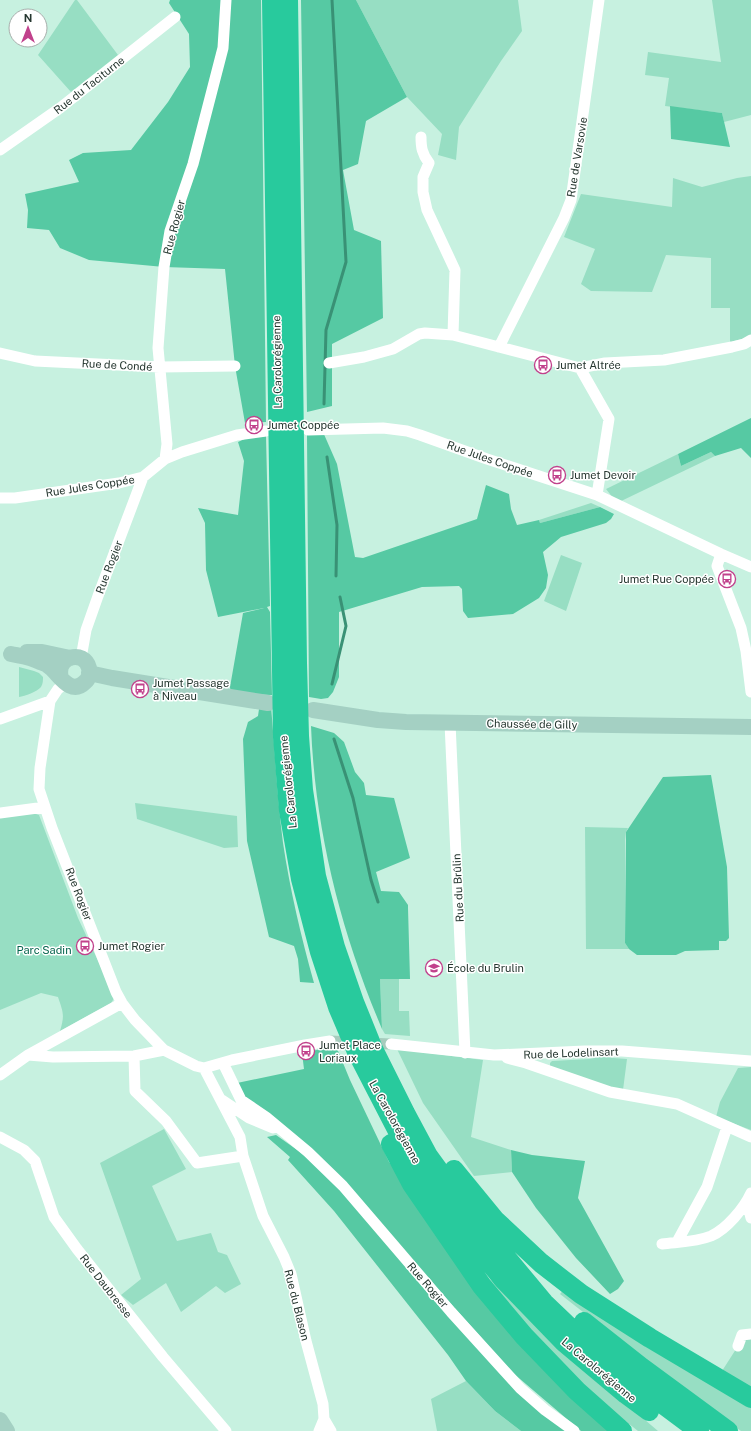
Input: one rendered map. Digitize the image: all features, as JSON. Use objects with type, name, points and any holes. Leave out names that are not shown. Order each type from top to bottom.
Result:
[{"type":"highway","name":"La Carolorégienne","points":[[272,0],[283,737],[289,811],[301,879],[320,952],[338,1007],[358,1054],[406,1146],[462,1228],[503,1278],[564,1342],[626,1394],[676,1431]]},
{"type":"highway","name":"La Carolorégienne","points":[[288,0],[299,736],[303,790],[316,876],[335,947],[354,1002],[381,1065],[428,1156],[471,1215],[544,1303],[636,1384],[699,1431]]},
{"type":"highway","points":[[358,1054],[366,1090],[393,1149],[412,1184],[445,1234],[482,1286],[524,1336],[577,1391],[622,1431]]},
{"type":"highway","points":[[381,1065],[458,1176],[495,1220],[541,1263],[581,1294],[650,1338],[751,1398]]},
{"type":"highway","name":"La Carolorégienne","points":[[527,1282],[542,1289],[641,1367],[728,1431]]},
{"type":"street","name":"Rue Rogier","points":[[165,459],[167,444],[160,367],[159,328],[164,267],[170,231],[193,164],[223,48],[226,0]]},
{"type":"street","name":"Rue de Varsovie","points":[[499,347],[564,218],[571,200],[599,0]]},
{"type":"street","name":"Rue du Taciturne","points":[[0,150],[60,108],[175,17]]},
{"type":"street","points":[[421,137],[421,148],[429,162],[423,177],[423,192],[427,210],[455,270],[453,335]]},
{"type":"street","points":[[329,363],[393,350],[419,334],[425,333],[453,335],[580,368],[605,363],[671,358],[732,347],[744,344],[751,340]]},
{"type":"street","name":"Rue de Condé","points":[[0,353],[35,361],[160,367],[235,366]]},
{"type":"street","points":[[580,368],[609,419],[597,495]]},
{"type":"street","name":"Rue Jules Coppée","points":[[308,430],[383,428],[407,431],[597,495],[751,567]]},
{"type":"street","name":"Rue Jules Coppée","points":[[0,498],[15,498],[111,484],[143,477],[165,459],[188,450],[237,435],[266,431]]},
{"type":"street","name":"Rue Rogier","points":[[76,658],[143,477]]},
{"type":"street","points":[[721,554],[716,566],[741,628],[746,651],[751,692]]},
{"type":"street","points":[[42,652],[76,658],[88,665],[88,679],[80,686],[75,687],[63,681],[50,667],[31,657],[6,654],[42,652]]},
{"type":"street","points":[[0,719],[50,701],[63,681],[60,670],[61,665],[66,660],[76,658]]},
{"type":"street","points":[[89,673],[268,703]]},
{"type":"street","name":"Rue Rogier","points":[[50,701],[40,768],[39,790],[116,992],[122,1003],[135,1020],[164,1050],[196,1066],[204,1068]]},
{"type":"street","name":"Chaussée de Gilly","points":[[313,710],[378,720],[450,723],[751,727]]},
{"type":"street","name":"Rue du Brûlin","points":[[450,723],[465,1053]]},
{"type":"street","points":[[0,813],[45,807]]},
{"type":"street","points":[[0,1075],[28,1055],[122,1003]]},
{"type":"street","points":[[204,1068],[232,1060],[305,1045],[330,1042]]},
{"type":"street","name":"Rue de Lodelinsart","points":[[391,1044],[494,1055],[622,1051],[751,1061]]},
{"type":"street","points":[[28,1055],[53,1057],[134,1056],[164,1050]]},
{"type":"street","points":[[494,1055],[526,1063],[610,1092],[676,1104],[751,1138]]},
{"type":"street","points":[[134,1056],[135,1091],[166,1121],[197,1163],[243,1156]]},
{"type":"street","points":[[223,1063],[241,1100],[286,1134]]},
{"type":"street","name":"Rue du Blason","points":[[204,1068],[240,1137],[243,1156],[263,1216],[291,1274],[306,1341],[323,1404],[324,1419],[319,1431]]},
{"type":"street","points":[[221,1099],[249,1118],[286,1134]]},
{"type":"street","points":[[240,1137],[249,1118],[250,1106]]},
{"type":"street","points":[[677,1242],[707,1187],[727,1127]]},
{"type":"street","name":"Rue Rogier","points":[[286,1134],[308,1152],[343,1186],[451,1312],[520,1388],[545,1410],[574,1431]]},
{"type":"street","name":"Rue Daubresse","points":[[0,1137],[28,1153],[35,1161],[54,1218],[76,1249],[158,1352],[226,1431]]},
{"type":"street","points":[[662,1244],[712,1236],[727,1225],[749,1198]]},
{"type":"street","points":[[749,1198],[751,1218]]},
{"type":"street","points":[[738,1346],[742,1335],[751,1334]]},
{"type":"street","points":[[324,1419],[331,1431]]},
{"type":"street","points":[[0,1420],[7,1431]]},
{"type":"green space","points":[[75,0],[77,0],[118,55],[71,92],[38,55],[43,48],[48,48],[48,40]]},
{"type":"green space","points":[[170,0],[261,0],[266,422],[245,423],[235,366],[225,269],[164,267],[89,260],[60,248],[49,230],[27,228],[28,210],[25,194],[79,182],[69,160],[83,153],[131,150],[168,102],[190,67],[189,34],[169,3]]},
{"type":"green space","points":[[301,0],[356,0],[407,97],[366,121],[358,164],[343,170],[354,230],[381,241],[383,318],[332,344],[332,406],[307,412]]},
{"type":"green space","points":[[356,0],[518,0],[522,31],[459,127],[456,160],[438,155],[442,134],[407,97]]},
{"type":"green space","points":[[712,0],[751,0],[751,115],[724,122],[722,113],[665,106],[669,78],[645,75],[648,52],[721,62]]},
{"type":"green space","points":[[670,106],[722,113],[730,147],[671,139]]},
{"type":"green space","points":[[751,176],[751,335],[746,338],[730,342],[730,308],[711,308],[711,258],[666,255],[652,292],[591,291],[581,284],[595,249],[564,237],[581,194],[672,207],[673,178],[702,187]]},
{"type":"green space","points":[[751,418],[751,458],[741,448],[715,456],[711,452],[681,466],[678,454]]},
{"type":"green space","points":[[323,432],[337,464],[355,557],[363,558],[477,519],[486,485],[509,494],[511,509],[517,525],[539,520],[540,523],[600,507],[614,514],[606,523],[561,537],[543,552],[548,575],[546,588],[539,598],[513,614],[468,618],[463,611],[462,589],[459,586],[422,587],[339,612],[339,677],[333,692],[328,698],[321,699],[309,697],[307,435]]},
{"type":"green space","points":[[266,436],[270,606],[267,607],[270,612],[272,695],[231,694],[230,687],[243,613],[264,608],[218,617],[206,570],[205,523],[198,508],[238,515],[244,461],[238,442],[249,437]]},
{"type":"green space","points":[[711,452],[715,456],[617,503],[606,489],[678,454],[681,466]]},
{"type":"green space","points":[[591,503],[600,507],[540,523],[539,520]]},
{"type":"green space","points":[[561,555],[582,563],[566,611],[544,601]]},
{"type":"green space","points":[[19,667],[39,673],[43,677],[43,682],[37,691],[19,697]]},
{"type":"green space","points":[[260,702],[271,706],[283,843],[296,913],[314,983],[300,982],[298,959],[294,946],[269,937],[247,841],[243,739],[248,722],[258,716]]},
{"type":"green space","points":[[311,726],[334,733],[344,742],[355,772],[364,783],[366,795],[394,798],[410,858],[376,872],[381,891],[399,892],[408,905],[410,979],[380,979],[382,1029],[354,956],[324,842],[318,804]]},
{"type":"green space","points":[[711,775],[727,867],[729,938],[726,941],[719,941],[719,950],[685,951],[676,955],[637,955],[629,949],[625,943],[626,832],[663,777]]},
{"type":"green space","points":[[135,803],[237,816],[238,847],[224,848],[137,819]]},
{"type":"green space","name":"Parc Sadin","points":[[33,813],[39,815],[78,918],[115,997],[111,1003],[60,1031],[63,1014],[58,997],[41,993],[0,1010],[0,818]]},
{"type":"green space","points":[[585,827],[628,828],[625,840],[625,943],[629,949],[586,949]]},
{"type":"green space","points":[[380,979],[399,979],[399,1011],[409,1011],[410,1036],[385,1034],[382,1029]]},
{"type":"green space","points":[[336,1046],[350,1080],[389,1162],[609,1431],[581,1431],[513,1373],[411,1259],[505,1371],[575,1431],[521,1431],[495,1411],[466,1381],[448,1355],[334,1211],[288,1160],[290,1157],[267,1137],[276,1135],[317,1164],[240,1092],[237,1083],[304,1069],[302,1053]]},
{"type":"green space","points":[[397,1049],[483,1060],[471,1137],[511,1150],[512,1172],[474,1176],[423,1103]]},
{"type":"green space","points":[[600,1057],[627,1059],[623,1090],[608,1088],[550,1066],[552,1061]]},
{"type":"green space","points":[[751,1067],[751,1130],[716,1117],[720,1102],[738,1068]]},
{"type":"green space","points":[[164,1129],[186,1169],[152,1186],[177,1241],[211,1233],[218,1252],[227,1255],[241,1284],[225,1293],[216,1286],[181,1312],[166,1283],[133,1305],[121,1295],[141,1279],[100,1163]]},
{"type":"green space","points":[[511,1150],[532,1155],[585,1161],[578,1198],[624,1281],[618,1289],[610,1294],[576,1258],[536,1208],[512,1172]]},
{"type":"green space","points":[[477,1267],[584,1368],[658,1431],[638,1431],[564,1372]]},
{"type":"green space","points":[[565,1288],[751,1402],[751,1431],[741,1431],[661,1373],[560,1294]]},
{"type":"green space","points":[[751,1334],[751,1388],[722,1371],[738,1346]]},
{"type":"green space","points":[[466,1381],[495,1411],[521,1431],[437,1431],[431,1399]]},
{"type":"waterway","points":[[324,404],[326,330],[346,262],[332,0]]},
{"type":"waterway","points":[[327,457],[337,525],[336,576]]},
{"type":"waterway","points":[[332,684],[346,626],[340,597]]},
{"type":"waterway","points":[[334,739],[353,798],[371,880],[378,902]]},
{"type":"tunnel","points":[[330,1041],[391,1044]]},
{"type":"place","name":"Jumet Altrée","points":[[543,365]]},
{"type":"place","name":"Jumet Coppée","points":[[254,425]]},
{"type":"place","name":"Jumet Devoir","points":[[557,475]]},
{"type":"place","name":"Jumet Rue Coppée","points":[[727,579]]},
{"type":"place","name":"Jumet Passage à Niveau","points":[[140,689]]},
{"type":"place","name":"Jumet Rogier","points":[[85,946]]},
{"type":"place","name":"École du Brulin","points":[[434,968]]},
{"type":"place","name":"Jumet Place Loriaux","points":[[306,1051]]}]
